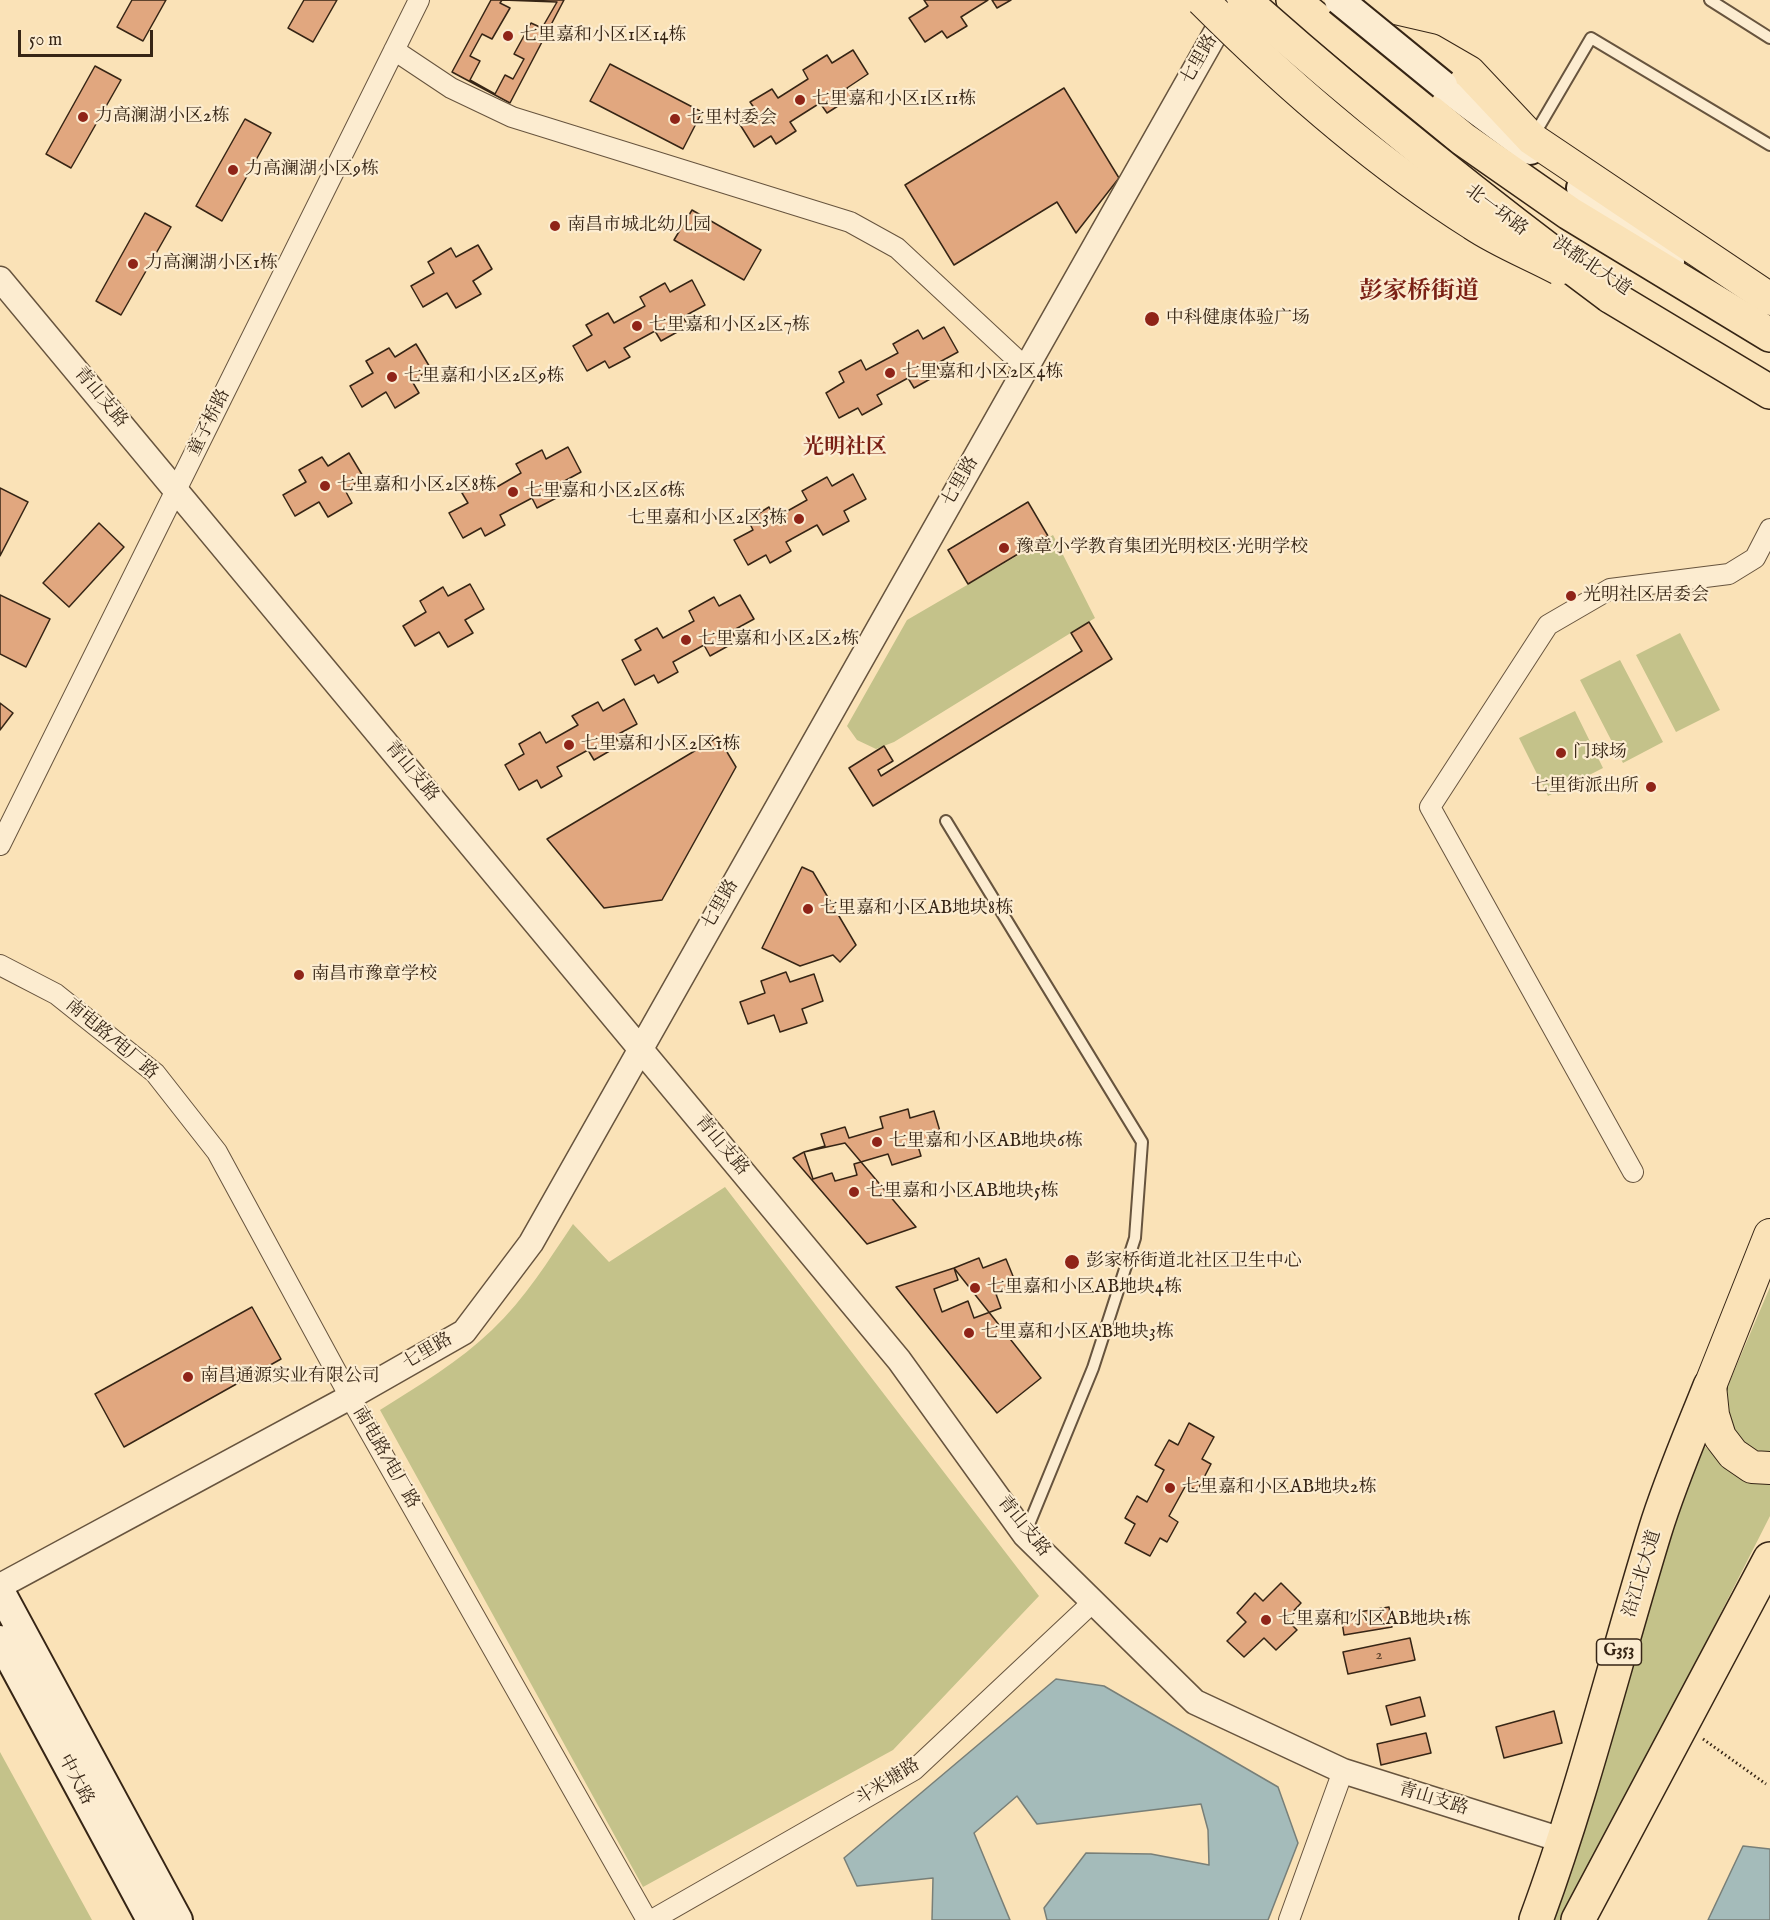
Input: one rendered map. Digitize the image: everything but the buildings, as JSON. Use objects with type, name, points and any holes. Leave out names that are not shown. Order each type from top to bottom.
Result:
[{"type":"highway","points":[[1293,0],[1463,139],[1569,213],[1770,335]]},
{"type":"highway","name":"北一环路","points":[[1223,3],[1610,296],[1770,392]]},
{"type":"highway","name":"沿江北大道","points":[[1536,1920],[1565,1841],[1656,1528],[1710,1386]]},
{"type":"highway","points":[[1578,1920],[1770,1559]]},
{"type":"main road","points":[[1300,0],[1330,21],[1364,35],[1431,50],[1469,72],[1532,139],[1770,298]]},
{"type":"main road","points":[[1339,0],[1443,85],[1607,207],[1707,295]]},
{"type":"main road","points":[[1369,0],[1393,35],[1443,85]]},
{"type":"main road","name":"洪都北大道","points":[[1223,3],[1377,142],[1410,160],[1461,177],[1714,349],[1770,380]]},
{"type":"main road","name":"沿江北大道","points":[[1710,1386],[1770,1235]]},
{"type":"main road","points":[[1710,1386],[1713,1415],[1720,1437],[1733,1454],[1752,1467],[1770,1468]]},
{"type":"main road","points":[[0,1591],[178,1920]]},
{"type":"main road","name":"中大路","points":[[0,1640],[151,1920]]},
{"type":"street","name":"童子桥路","points":[[0,845],[419,0]]},
{"type":"street","name":"七里路","points":[[0,1586],[350,1397],[464,1332],[531,1243],[1026,368],[1223,3]]},
{"type":"street","points":[[394,50],[451,88],[512,117],[850,222],[897,248],[1026,368]]},
{"type":"street","name":"青山支路","points":[[0,279],[899,1360],[1025,1534],[1092,1603],[1195,1702],[1343,1771],[1565,1841]]},
{"type":"street","points":[[1633,1172],[1430,807],[1548,625],[1610,589],[1729,574],[1755,558],[1770,529]]},
{"type":"street","name":"南电路/电厂路","points":[[0,965],[56,994],[155,1073],[217,1152],[350,1397],[647,1920]]},
{"type":"street","name":"斗米塘路","points":[[652,1920],[914,1770],[1092,1603]]},
{"type":"street","points":[[1289,1920],[1343,1771]]},
{"type":"lane","points":[[1710,0],[1770,38]]},
{"type":"lane","points":[[1532,139],[1591,38],[1770,145]]},
{"type":"lane","points":[[946,821],[1142,1142],[1135,1238],[1093,1368],[1025,1534]]},
{"type":"path","points":[[1683,1723],[1766,1785]]},
{"type":"shaded area","points":[[1053,535],[1095,618],[894,742],[876,749],[857,740],[847,726],[907,620]]},
{"type":"shaded area","points":[[1680,633],[1720,710],[1676,732],[1636,655]]},
{"type":"shaded area","points":[[1620,660],[1663,742],[1623,763],[1580,680]]},
{"type":"shaded area","name":"门球场","points":[[1575,711],[1603,768],[1548,796],[1519,738]]},
{"type":"shaded area","points":[[725,1187],[1039,1596],[893,1750],[643,1887],[380,1410],[452,1363],[492,1330],[526,1293],[573,1224],[609,1262]]},
{"type":"shaded area","points":[[1770,1287],[1770,1452],[1749,1448],[1737,1438],[1721,1402]]},
{"type":"shaded area","points":[[1700,1442],[1733,1472],[1770,1481],[1770,1516],[1565,1920],[1550,1920],[1638,1633]]},
{"type":"shaded area","points":[[0,1752],[92,1920],[0,1920]]},
{"type":"water","points":[[1056,1679],[1104,1686],[1278,1787],[1298,1843],[1268,1920],[1047,1920],[1044,1908],[1086,1853],[1151,1854],[1209,1865],[1208,1830],[1201,1804],[1037,1824],[1017,1796],[974,1833],[1010,1920],[932,1920],[933,1878],[857,1886],[844,1858]]},
{"type":"water","points":[[1743,1846],[1770,1849],[1770,1920],[1708,1920]]},
{"type":"place","name":"七里嘉和小区1区14栋","points":[[508,36]]},
{"type":"place","name":"七里嘉和小区1区11栋","points":[[800,100]]},
{"type":"place","name":"力高澜湖小区2栋","points":[[83,117]]},
{"type":"place","name":"七里村委会","points":[[675,119]]},
{"type":"place","name":"力高澜湖小区9栋","points":[[233,170]]},
{"type":"place","name":"南昌市城北幼儿园","points":[[555,226]]},
{"type":"place","name":"力高澜湖小区1栋","points":[[133,264]]},
{"type":"place","name":"中科健康体验广场","points":[[1152,319]]},
{"type":"place","name":"七里嘉和小区2区7栋","points":[[637,326]]},
{"type":"place","name":"七里嘉和小区2区4栋","points":[[890,373]]},
{"type":"place","name":"七里嘉和小区2区9栋","points":[[392,377]]},
{"type":"place","name":"七里嘉和小区2区8栋","points":[[325,486]]},
{"type":"place","name":"七里嘉和小区2区6栋","points":[[513,492]]},
{"type":"place","name":"七里嘉和小区2区3栋","points":[[799,519]]},
{"type":"place","name":"豫章小学教育集团光明校区·光明学校","points":[[1004,548]]},
{"type":"place","name":"光明社区居委会","points":[[1571,596]]},
{"type":"place","name":"七里嘉和小区2区2栋","points":[[686,640]]},
{"type":"place","name":"七里嘉和小区2区1栋","points":[[569,745]]},
{"type":"place","name":"门球场","points":[[1561,753]]},
{"type":"place","name":"七里街派出所","points":[[1651,787]]},
{"type":"place","name":"七里嘉和小区AB地块8栋","points":[[808,909]]},
{"type":"place","name":"南昌市豫章学校","points":[[299,975]]},
{"type":"place","name":"七里嘉和小区AB地块6栋","points":[[877,1142]]},
{"type":"place","name":"七里嘉和小区AB地块5栋","points":[[854,1192]]},
{"type":"place","name":"彭家桥街道北社区卫生中心","points":[[1072,1262]]},
{"type":"place","name":"七里嘉和小区AB地块4栋","points":[[975,1288]]},
{"type":"place","name":"七里嘉和小区AB地块3栋","points":[[969,1333]]},
{"type":"place","name":"南昌通源实业有限公司","points":[[188,1377]]},
{"type":"place","name":"七里嘉和小区AB地块2栋","points":[[1170,1488]]},
{"type":"place","name":"七里嘉和小区AB地块1栋","points":[[1266,1620]]},
{"type":"district","name":"彭家桥街道","points":[[1419,293]]},
{"type":"district","name":"光明社区","points":[[845,449]]}]
